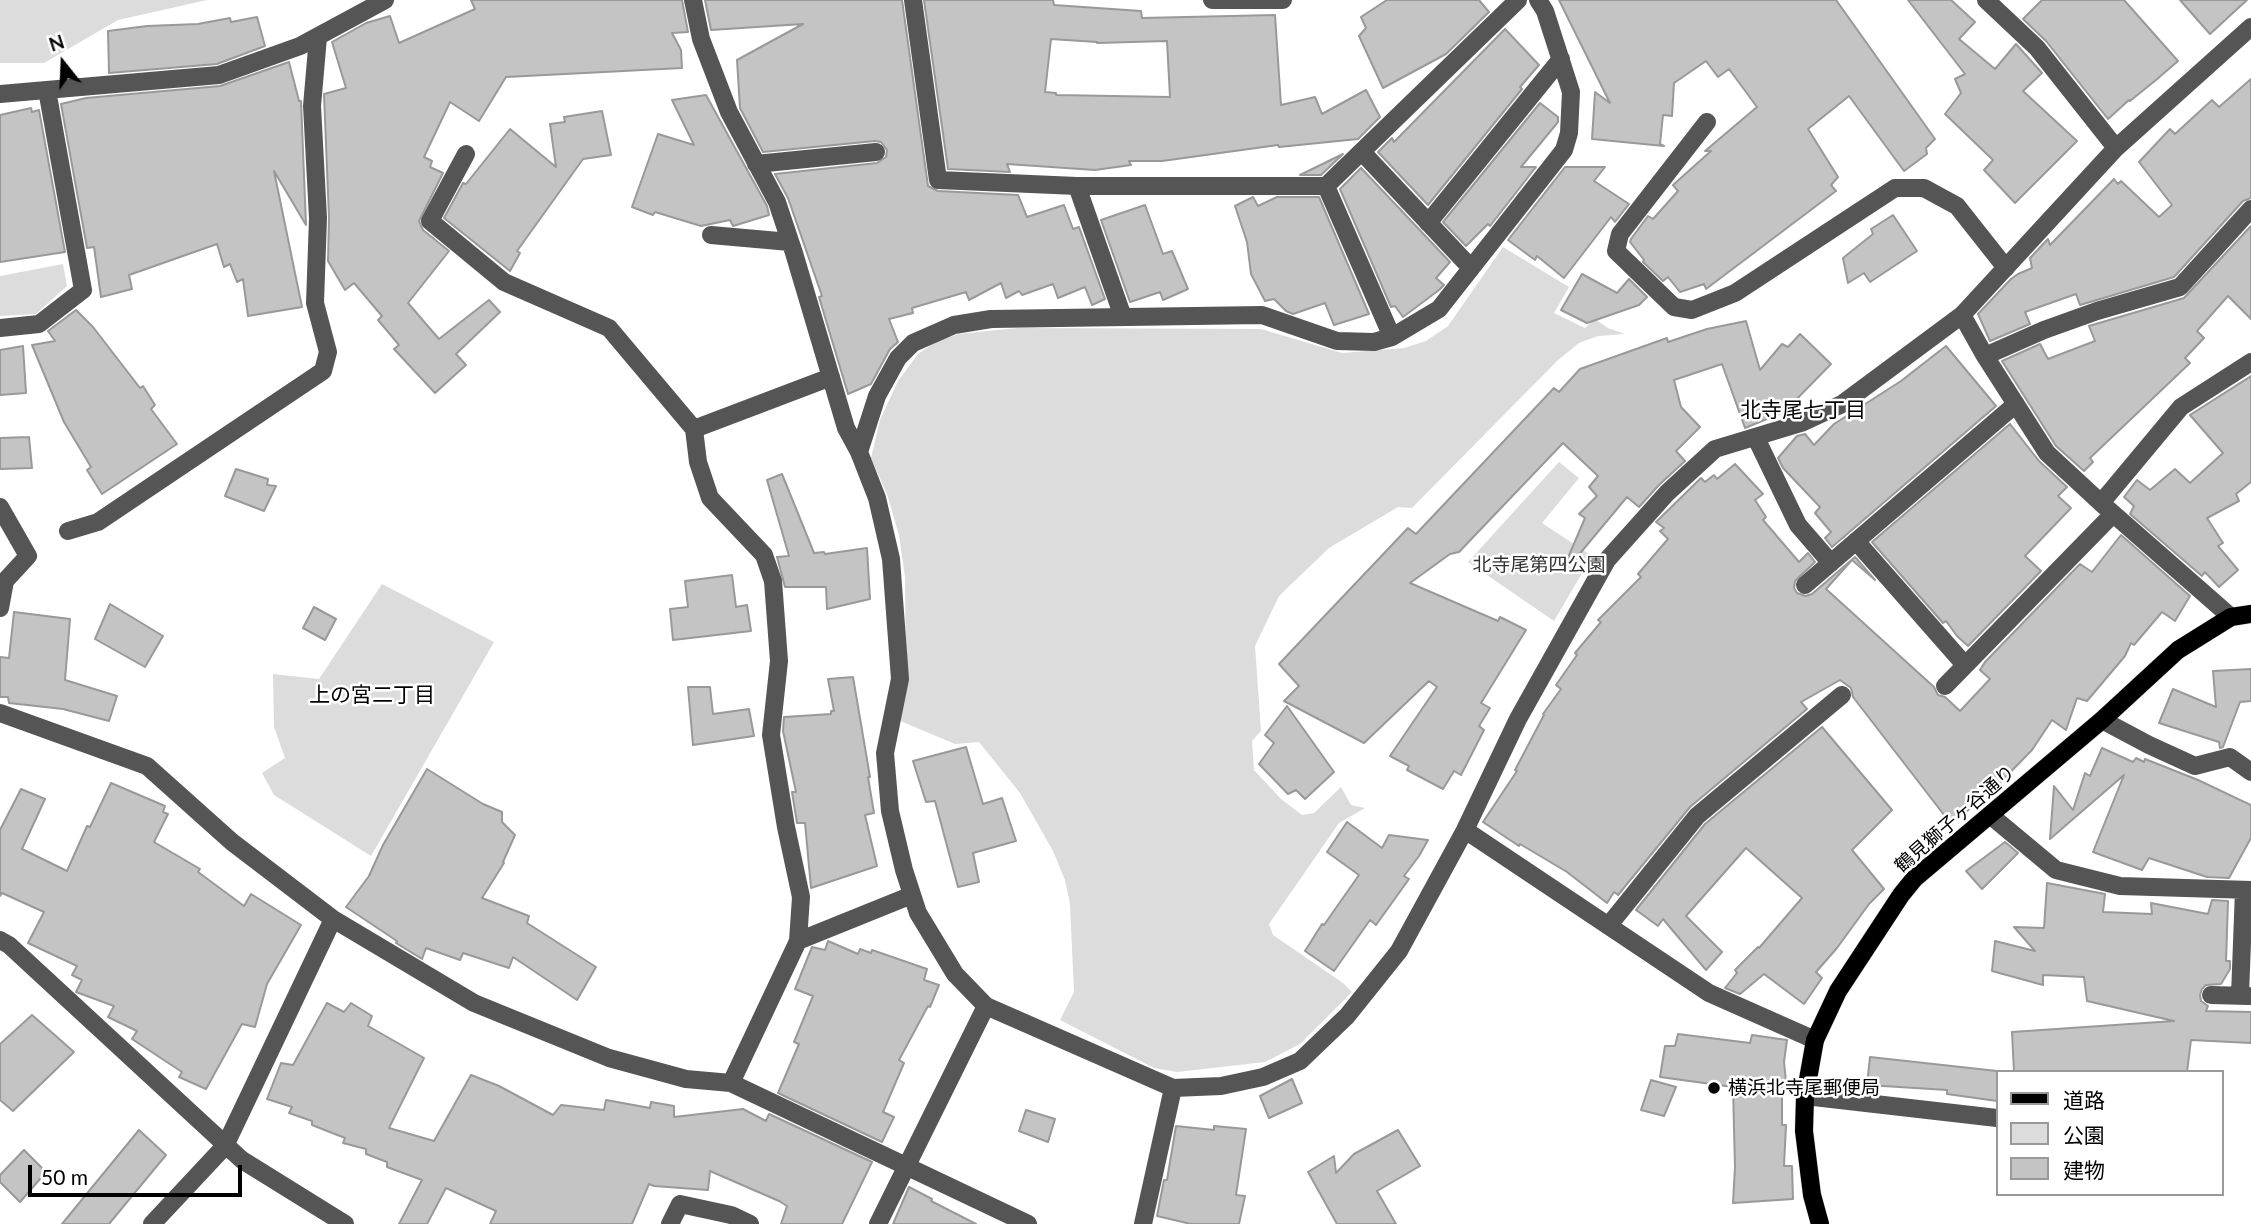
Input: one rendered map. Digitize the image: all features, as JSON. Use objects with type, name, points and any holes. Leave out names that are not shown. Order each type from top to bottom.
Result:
[{"type":"main road","name":"鶴見獅子ヶ谷通り","points":[[1818,1223],[1807,1167],[1804,1131],[1805,1096],[1815,1040],[1838,991],[1902,895],[1914,879],[2102,720],[2178,650],[2231,618],[2251,614]]},
{"type":"street","points":[[0,94],[219,75],[300,47],[385,0]]},
{"type":"street","points":[[693,0],[701,39],[729,112],[777,202],[846,428],[859,452],[877,498],[891,559],[900,679],[885,753],[890,811],[904,870],[918,913],[955,974],[986,1006],[1173,1088],[1231,1084],[1263,1077],[1300,1061],[1347,1016],[1399,951],[1465,830],[1518,719],[1607,560],[1667,493],[1715,449],[1801,423],[1842,404],[1962,315],[2116,148],[2251,27]]},
{"type":"street","points":[[913,0],[938,180],[1077,186],[1326,186],[1518,0]]},
{"type":"street","points":[[1212,0],[1283,0]]},
{"type":"street","points":[[859,452],[877,396],[898,358],[913,343],[954,324],[991,319],[1262,315],[1337,341],[1374,342],[1392,337],[1438,309],[1564,150],[1569,132],[1571,92],[1545,11],[1538,0]]},
{"type":"street","points":[[1986,0],[2038,48],[2116,148]]},
{"type":"street","points":[[68,531],[98,522],[323,371],[328,352],[315,303],[318,218],[312,106],[318,37]]},
{"type":"street","points":[[1428,223],[1561,59]]},
{"type":"street","points":[[0,328],[39,324],[83,289],[47,90]]},
{"type":"street","points":[[1707,122],[1620,234],[1616,251],[1674,307],[1692,310],[1735,293],[1895,188],[1924,188],[1957,206],[2006,268]]},
{"type":"street","points":[[756,164],[876,152]]},
{"type":"street","points":[[1362,152],[1471,268]]},
{"type":"street","points":[[466,154],[430,221],[504,282],[609,328],[694,429],[698,462],[710,498],[764,555],[773,581],[779,661],[771,735],[801,897],[798,941],[731,1083]]},
{"type":"street","points":[[1077,186],[1123,317]]},
{"type":"street","points":[[1326,186],[1392,337]]},
{"type":"street","points":[[1985,356],[2065,322],[2180,287],[2251,209]]},
{"type":"street","points":[[711,235],[790,242]]},
{"type":"street","points":[[1962,315],[2047,453],[2231,618]]},
{"type":"street","points":[[1945,686],[2107,508],[2182,407],[2251,362]]},
{"type":"street","points":[[694,429],[831,377]]},
{"type":"street","points":[[1805,585],[2016,404]]},
{"type":"street","points":[[1756,438],[1798,525],[1831,563]]},
{"type":"street","points":[[0,507],[28,556],[5,581],[0,608]]},
{"type":"street","points":[[1856,541],[1965,665]]},
{"type":"street","points":[[1609,925],[1697,817],[1842,695]]},
{"type":"street","points":[[0,713],[147,766],[232,842],[333,919],[474,1003],[609,1058],[686,1079],[731,1083],[1028,1224]]},
{"type":"street","points":[[2102,720],[2195,766],[2230,757],[2251,772]]},
{"type":"street","points":[[1990,815],[2056,870],[2120,886],[2248,890],[2246,995],[2211,995]]},
{"type":"street","points":[[1465,830],[1709,993],[1815,1040]]},
{"type":"street","points":[[798,941],[912,895]]},
{"type":"street","points":[[152,1224],[225,1146],[333,919]]},
{"type":"street","points":[[0,940],[9,945],[242,1160],[345,1224]]},
{"type":"street","points":[[878,1224],[986,1006]]},
{"type":"street","points":[[1143,1224],[1173,1088]]},
{"type":"street","points":[[1805,1096],[1996,1118]]},
{"type":"street","points":[[670,1224],[680,1203],[731,1214],[750,1224]]},
{"type":"green space","points":[[0,0],[207,0],[118,20],[44,63],[0,63]]},
{"type":"green space","points":[[1503,247],[1569,287],[1554,313],[1585,328],[1595,319],[1608,328],[1625,334],[1598,336],[1579,343],[1558,360],[1412,508],[1398,507],[1329,548],[1279,596],[1255,646],[1261,731],[1252,741],[1254,770],[1281,799],[1302,815],[1314,813],[1341,787],[1351,805],[1365,808],[1339,823],[1269,924],[1273,935],[1352,992],[1300,1044],[1265,1062],[1177,1072],[1154,1068],[1060,1020],[1074,992],[1070,904],[1065,880],[1053,851],[1020,793],[979,742],[955,744],[898,720],[906,678],[905,577],[899,535],[887,494],[871,458],[880,420],[898,381],[918,354],[937,341],[959,334],[1017,328],[1261,329],[1342,353],[1404,348],[1426,341],[1448,326]]},
{"type":"green space","points":[[63,264],[67,286],[36,314],[0,316],[0,276]]},
{"type":"green space","name":"北寺尾第四公園","points":[[1559,462],[1579,478],[1542,523],[1592,556],[1554,621],[1468,562]]},
{"type":"green space","points":[[382,584],[494,642],[371,856],[274,795],[262,773],[285,758],[274,727],[273,674],[319,679]]},
{"type":"building","points":[[471,0],[682,0],[688,32],[672,33],[681,50],[682,68],[506,77],[479,121],[450,102],[424,157],[432,161],[430,167],[443,173],[419,221],[423,230],[449,251],[408,303],[439,339],[489,300],[500,312],[456,354],[466,365],[435,393],[394,349],[399,345],[378,320],[382,316],[354,283],[345,290],[328,261],[324,94],[346,88],[332,42],[366,23],[390,16],[399,43],[475,9]]},
{"type":"building","points":[[705,0],[902,0],[928,186],[938,191],[1018,195],[1027,217],[1064,205],[1073,229],[1079,227],[1105,299],[1092,305],[1085,287],[1058,298],[1053,284],[1022,295],[1019,291],[1006,298],[1001,283],[969,300],[966,292],[912,308],[913,313],[889,319],[898,342],[890,349],[871,384],[848,394],[819,297],[822,296],[788,198],[775,174],[877,163],[886,157],[887,150],[881,142],[875,141],[763,152],[740,108],[737,60],[803,24],[711,30]]},
{"type":"building","points":[[924,0],[1053,0],[1054,5],[1141,11],[1142,18],[1275,15],[1281,105],[1315,97],[1322,114],[1366,90],[1380,117],[1358,139],[1278,145],[1162,161],[1129,161],[1131,165],[1095,170],[1007,164],[1010,172],[948,169]],"holes":[[[1051,39],[1097,42],[1167,41],[1170,97],[1056,95],[1045,92]]]},
{"type":"building","points":[[1387,0],[1479,0],[1489,12],[1446,54],[1383,88],[1359,36],[1366,28],[1361,17]]},
{"type":"building","points":[[1559,0],[1836,0],[1935,139],[1926,148],[1927,154],[1904,171],[1849,96],[1808,129],[1838,177],[1831,185],[1836,191],[1706,289],[1704,284],[1680,292],[1668,277],[1663,281],[1643,262],[1630,242],[1631,239],[1648,216],[1653,219],[1678,191],[1673,185],[1711,151],[1705,151],[1757,107],[1729,69],[1718,77],[1706,61],[1674,83],[1672,116],[1663,115],[1660,144],[1664,146],[1592,139],[1595,92],[1610,103]]},
{"type":"building","points":[[1908,0],[1951,0],[1975,22],[1959,39],[1995,69],[2016,44],[2042,73],[2023,91],[2077,141],[2015,203],[1984,170],[1993,160],[1945,114],[1961,93],[1955,79],[1965,74]]},
{"type":"building","points":[[2042,0],[2124,0],[2178,61],[2108,119],[2046,41],[2023,19]]},
{"type":"building","points":[[2180,0],[2247,0],[2210,34]]},
{"type":"building","points":[[257,17],[265,46],[217,64],[109,73],[108,31],[198,24],[230,18],[231,22]]},
{"type":"building","points":[[1505,29],[1539,65],[1428,205],[1378,152],[1392,138],[1394,142]]},
{"type":"building","points":[[289,62],[301,101],[306,225],[274,171],[302,307],[248,316],[243,279],[237,282],[230,264],[224,267],[217,244],[129,275],[132,289],[101,297],[94,247],[87,248],[61,104],[86,98],[220,86]]},
{"type":"building","points":[[2251,79],[2251,198],[2243,201],[2174,277],[2080,305],[2076,294],[2025,312],[2030,324],[1990,341],[1978,314],[2011,279],[2032,268],[2030,258],[2048,239],[2050,245],[2114,179],[2118,184],[2121,181],[2159,217],[2172,205],[2139,162],[2170,129],[2175,134],[2212,100],[2219,107]]},
{"type":"building","points":[[706,95],[767,206],[769,215],[733,226],[730,220],[701,226],[655,212],[653,215],[632,207],[658,134],[694,145],[672,100]]},
{"type":"building","points":[[1540,103],[1558,117],[1558,122],[1521,167],[1536,167],[1490,226],[1488,224],[1466,246],[1443,222]]},
{"type":"building","points":[[31,108],[32,112],[39,110],[65,252],[0,262],[0,115]]},
{"type":"building","points":[[602,111],[611,155],[583,159],[517,251],[520,253],[510,271],[444,218],[463,183],[466,184],[510,129],[556,167],[550,124],[565,122],[564,117]]},
{"type":"building","points":[[1343,154],[1321,175],[1300,175]]},
{"type":"building","points":[[1565,167],[1605,167],[1594,181],[1629,204],[1615,222],[1611,217],[1564,278],[1537,256],[1535,260],[1508,240]]},
{"type":"building","points":[[1361,168],[1450,262],[1436,278],[1444,285],[1403,317],[1395,306],[1391,307],[1340,189]]},
{"type":"building","points":[[1253,197],[1258,206],[1277,197],[1319,197],[1369,314],[1334,325],[1325,303],[1293,314],[1274,299],[1265,301],[1251,274],[1247,242],[1235,206]]},
{"type":"building","points":[[1145,205],[1163,254],[1172,251],[1188,289],[1163,300],[1160,292],[1130,302],[1101,220]]},
{"type":"building","points":[[1893,215],[1917,251],[1870,282],[1864,273],[1848,283],[1843,258],[1873,234],[1871,229]]},
{"type":"building","points":[[2251,226],[2251,319],[2228,296],[2197,331],[2204,338],[2185,358],[2190,363],[2090,458],[2093,462],[2084,471],[2056,446],[2002,361],[2040,344],[2048,359],[2095,341],[2089,326],[2184,298]]},
{"type":"building","points":[[1582,274],[1617,293],[1629,279],[1647,297],[1639,305],[1587,323],[1561,310]]},
{"type":"building","points":[[76,310],[93,327],[140,388],[143,386],[155,405],[151,409],[177,444],[102,494],[87,470],[91,467],[64,422],[32,345],[55,341],[48,331]]},
{"type":"building","points":[[1746,321],[1760,370],[1782,344],[1788,347],[1800,334],[1831,364],[1784,412],[1745,428],[1722,364],[1674,380],[1681,407],[1700,427],[1676,451],[1685,461],[1639,507],[1627,497],[1572,563],[1567,560],[1585,518],[1579,514],[1597,496],[1589,487],[1598,476],[1563,443],[1459,552],[1450,554],[1410,583],[1498,621],[1500,617],[1526,630],[1481,703],[1490,708],[1479,726],[1484,730],[1461,775],[1454,771],[1443,789],[1407,770],[1409,766],[1390,756],[1437,687],[1429,681],[1364,743],[1284,701],[1299,686],[1279,664],[1408,528],[1416,534],[1554,388],[1559,392],[1580,369],[1667,338],[1668,342],[1707,329]]},
{"type":"building","points":[[23,346],[26,393],[0,395],[0,350]]},
{"type":"building","points":[[1946,346],[1996,406],[1832,547],[1825,538],[1831,532],[1815,513],[1820,507],[1783,468],[1778,458],[1797,436],[1805,434],[1814,445],[1834,424],[1901,381]]},
{"type":"building","points":[[2251,376],[2251,482],[2236,494],[2239,501],[2207,518],[2223,543],[2218,546],[2238,570],[2219,587],[2205,572],[2202,576],[2130,514],[2134,506],[2124,497],[2137,480],[2150,490],[2175,469],[2190,483],[2223,453],[2190,415]]},
{"type":"building","points":[[2010,424],[2039,461],[2067,487],[2058,496],[2071,508],[2025,556],[2041,571],[1968,646],[1946,621],[1943,623],[1872,542]]},
{"type":"building","points":[[29,437],[32,468],[0,469],[0,438]]},
{"type":"building","points":[[1735,464],[1763,494],[1755,500],[1766,517],[1763,520],[1799,562],[1808,553],[1815,562],[1795,581],[1794,588],[1797,593],[1806,596],[1812,594],[1855,557],[1875,580],[1852,560],[1826,589],[1934,687],[1938,695],[1945,697],[1960,711],[1990,679],[1980,670],[1985,662],[2080,564],[2092,572],[2121,535],[2190,596],[2175,621],[2162,612],[2134,645],[2131,643],[2125,656],[2087,701],[2077,698],[2066,730],[2052,720],[2032,750],[1993,790],[1951,824],[1853,697],[1851,688],[1840,680],[1801,702],[1807,709],[1690,807],[1618,895],[1614,892],[1607,903],[1567,872],[1520,844],[1519,846],[1483,822],[1517,771],[1515,770],[1543,714],[1561,689],[1556,685],[1577,655],[1575,653],[1601,622],[1598,620],[1641,577],[1638,574],[1668,539],[1660,531],[1664,528],[1656,522],[1701,478],[1705,482],[1714,475],[1717,479]]},
{"type":"building","points":[[236,469],[268,479],[267,485],[276,486],[264,511],[225,496]]},
{"type":"building","points":[[782,474],[814,553],[867,548],[870,599],[827,609],[826,587],[785,587],[777,557],[789,556],[767,480]]},
{"type":"building","points":[[732,575],[736,607],[747,605],[751,631],[673,640],[670,609],[688,607],[685,581]]},
{"type":"building","points":[[110,604],[163,636],[145,667],[95,639]]},
{"type":"building","points":[[314,607],[336,619],[325,640],[303,628]]},
{"type":"building","points":[[14,612],[70,619],[65,680],[117,696],[109,721],[63,709],[9,703],[8,697],[0,697],[0,657],[9,658]]},
{"type":"building","points":[[2251,669],[2251,701],[2240,702],[2223,747],[2220,748],[2219,742],[2159,723],[2173,689],[2216,707],[2213,671]]},
{"type":"building","points":[[853,677],[874,813],[865,815],[877,866],[811,888],[805,823],[797,823],[792,792],[796,792],[783,731],[784,717],[831,714],[831,711],[834,711],[828,679]]},
{"type":"building","points":[[688,687],[710,687],[713,714],[749,709],[754,736],[693,745]]},
{"type":"building","points":[[1287,706],[1334,772],[1305,799],[1296,790],[1288,794],[1259,764],[1274,743],[1265,735]]},
{"type":"building","points":[[1822,727],[1892,810],[1852,850],[1884,889],[1816,972],[1822,978],[1804,1004],[1764,974],[1740,994],[1725,988],[1737,973],[1735,970],[1759,948],[1802,898],[1746,848],[1686,916],[1722,952],[1706,970],[1663,919],[1658,926],[1636,910],[1705,824]]},
{"type":"building","points":[[966,747],[983,804],[1002,798],[1016,841],[973,853],[979,882],[958,887],[935,801],[926,802],[913,761]]},
{"type":"building","points":[[2102,748],[2133,762],[2136,758],[2144,762],[2145,759],[2251,805],[2251,838],[2229,878],[2207,877],[2149,858],[2142,870],[2093,852],[2124,775],[2050,839],[2054,786],[2073,810],[2085,773],[2090,776]]},
{"type":"building","points":[[427,769],[483,804],[502,812],[502,822],[515,835],[504,863],[482,898],[529,916],[527,923],[596,967],[577,1000],[513,957],[509,968],[463,953],[460,960],[426,948],[422,959],[346,907],[369,876],[383,845]]},
{"type":"building","points":[[111,783],[165,806],[163,812],[168,814],[154,842],[200,869],[198,872],[244,906],[251,894],[301,925],[267,984],[255,1027],[242,1024],[206,1089],[179,1077],[182,1072],[132,1039],[137,1031],[108,1017],[114,1006],[76,992],[82,980],[72,975],[77,966],[28,943],[44,912],[2,893],[0,896],[0,830],[21,789],[45,799],[22,849],[67,871],[87,826],[90,827]]},
{"type":"building","points":[[1347,822],[1382,848],[1389,835],[1428,840],[1404,876],[1409,879],[1376,925],[1370,920],[1334,971],[1305,951],[1359,875],[1327,852]]},
{"type":"building","points":[[2005,842],[2018,853],[1982,889],[1966,871]]},
{"type":"building","points":[[2047,883],[2105,894],[2103,912],[2152,914],[2151,903],[2208,914],[2212,900],[2228,901],[2226,961],[2230,961],[2230,969],[2221,984],[2206,985],[2200,995],[2201,1001],[2208,1006],[2206,1011],[2251,1012],[2251,1043],[2191,1040],[2187,1070],[2014,1070],[2012,1032],[2174,1021],[2087,1001],[2084,977],[2043,975],[2043,985],[1992,971],[1995,941],[2035,951],[2014,927],[2044,928]]},
{"type":"building","points":[[828,941],[858,954],[860,949],[871,953],[872,950],[927,969],[924,980],[939,985],[930,1007],[928,1006],[899,1060],[904,1063],[883,1112],[894,1117],[882,1142],[778,1093],[799,1044],[794,1042],[813,996],[795,989],[812,947],[825,950]]},
{"type":"building","points":[[327,1003],[344,1012],[351,1003],[372,1016],[368,1026],[424,1058],[389,1128],[434,1141],[471,1075],[499,1086],[553,1115],[561,1105],[604,1110],[606,1100],[650,1108],[651,1102],[674,1106],[674,1117],[743,1109],[766,1121],[769,1114],[872,1162],[842,1224],[781,1224],[787,1206],[710,1171],[708,1190],[649,1184],[632,1224],[490,1224],[496,1211],[446,1188],[427,1224],[399,1224],[422,1180],[387,1167],[387,1162],[366,1154],[366,1149],[343,1143],[345,1138],[289,1113],[292,1107],[267,1099],[281,1063],[293,1065]]},
{"type":"building","points":[[32,1015],[74,1052],[13,1111],[0,1100],[0,1044]]},
{"type":"building","points":[[1678,1034],[1750,1043],[1752,1035],[1787,1040],[1784,1062],[1786,1081],[1782,1081],[1782,1125],[1786,1125],[1784,1166],[1792,1166],[1793,1199],[1733,1203],[1733,1087],[1660,1077],[1665,1046],[1675,1046]]},
{"type":"building","points":[[1870,1057],[1996,1071],[1996,1101],[1947,1094],[1947,1090],[1867,1085]]},
{"type":"building","points":[[1292,1079],[1302,1103],[1269,1118],[1260,1096]]},
{"type":"building","points":[[1651,1080],[1676,1087],[1664,1116],[1641,1110]]},
{"type":"building","points":[[1026,1110],[1055,1119],[1048,1142],[1019,1131]]},
{"type":"building","points":[[1176,1126],[1214,1130],[1214,1126],[1246,1129],[1236,1195],[1245,1196],[1239,1224],[1191,1224],[1157,1216],[1164,1180],[1167,1180]]},
{"type":"building","points":[[139,1130],[166,1155],[109,1224],[62,1224]]},
{"type":"building","points":[[1398,1130],[1420,1166],[1377,1191],[1396,1224],[1337,1224],[1308,1172],[1334,1156],[1336,1173],[1354,1154]]},
{"type":"building","points":[[24,1150],[46,1172],[20,1202],[0,1182],[0,1175]]},
{"type":"building","points":[[909,1187],[932,1199],[931,1201],[976,1224],[893,1224]]},
{"type":"place","name":"横浜北寺尾郵便局","points":[[1714,1088]]},
{"type":"district","name":"北寺尾七丁目","points":[[1803,410]]},
{"type":"district","name":"上の宮二丁目","points":[[372,695]]}]
